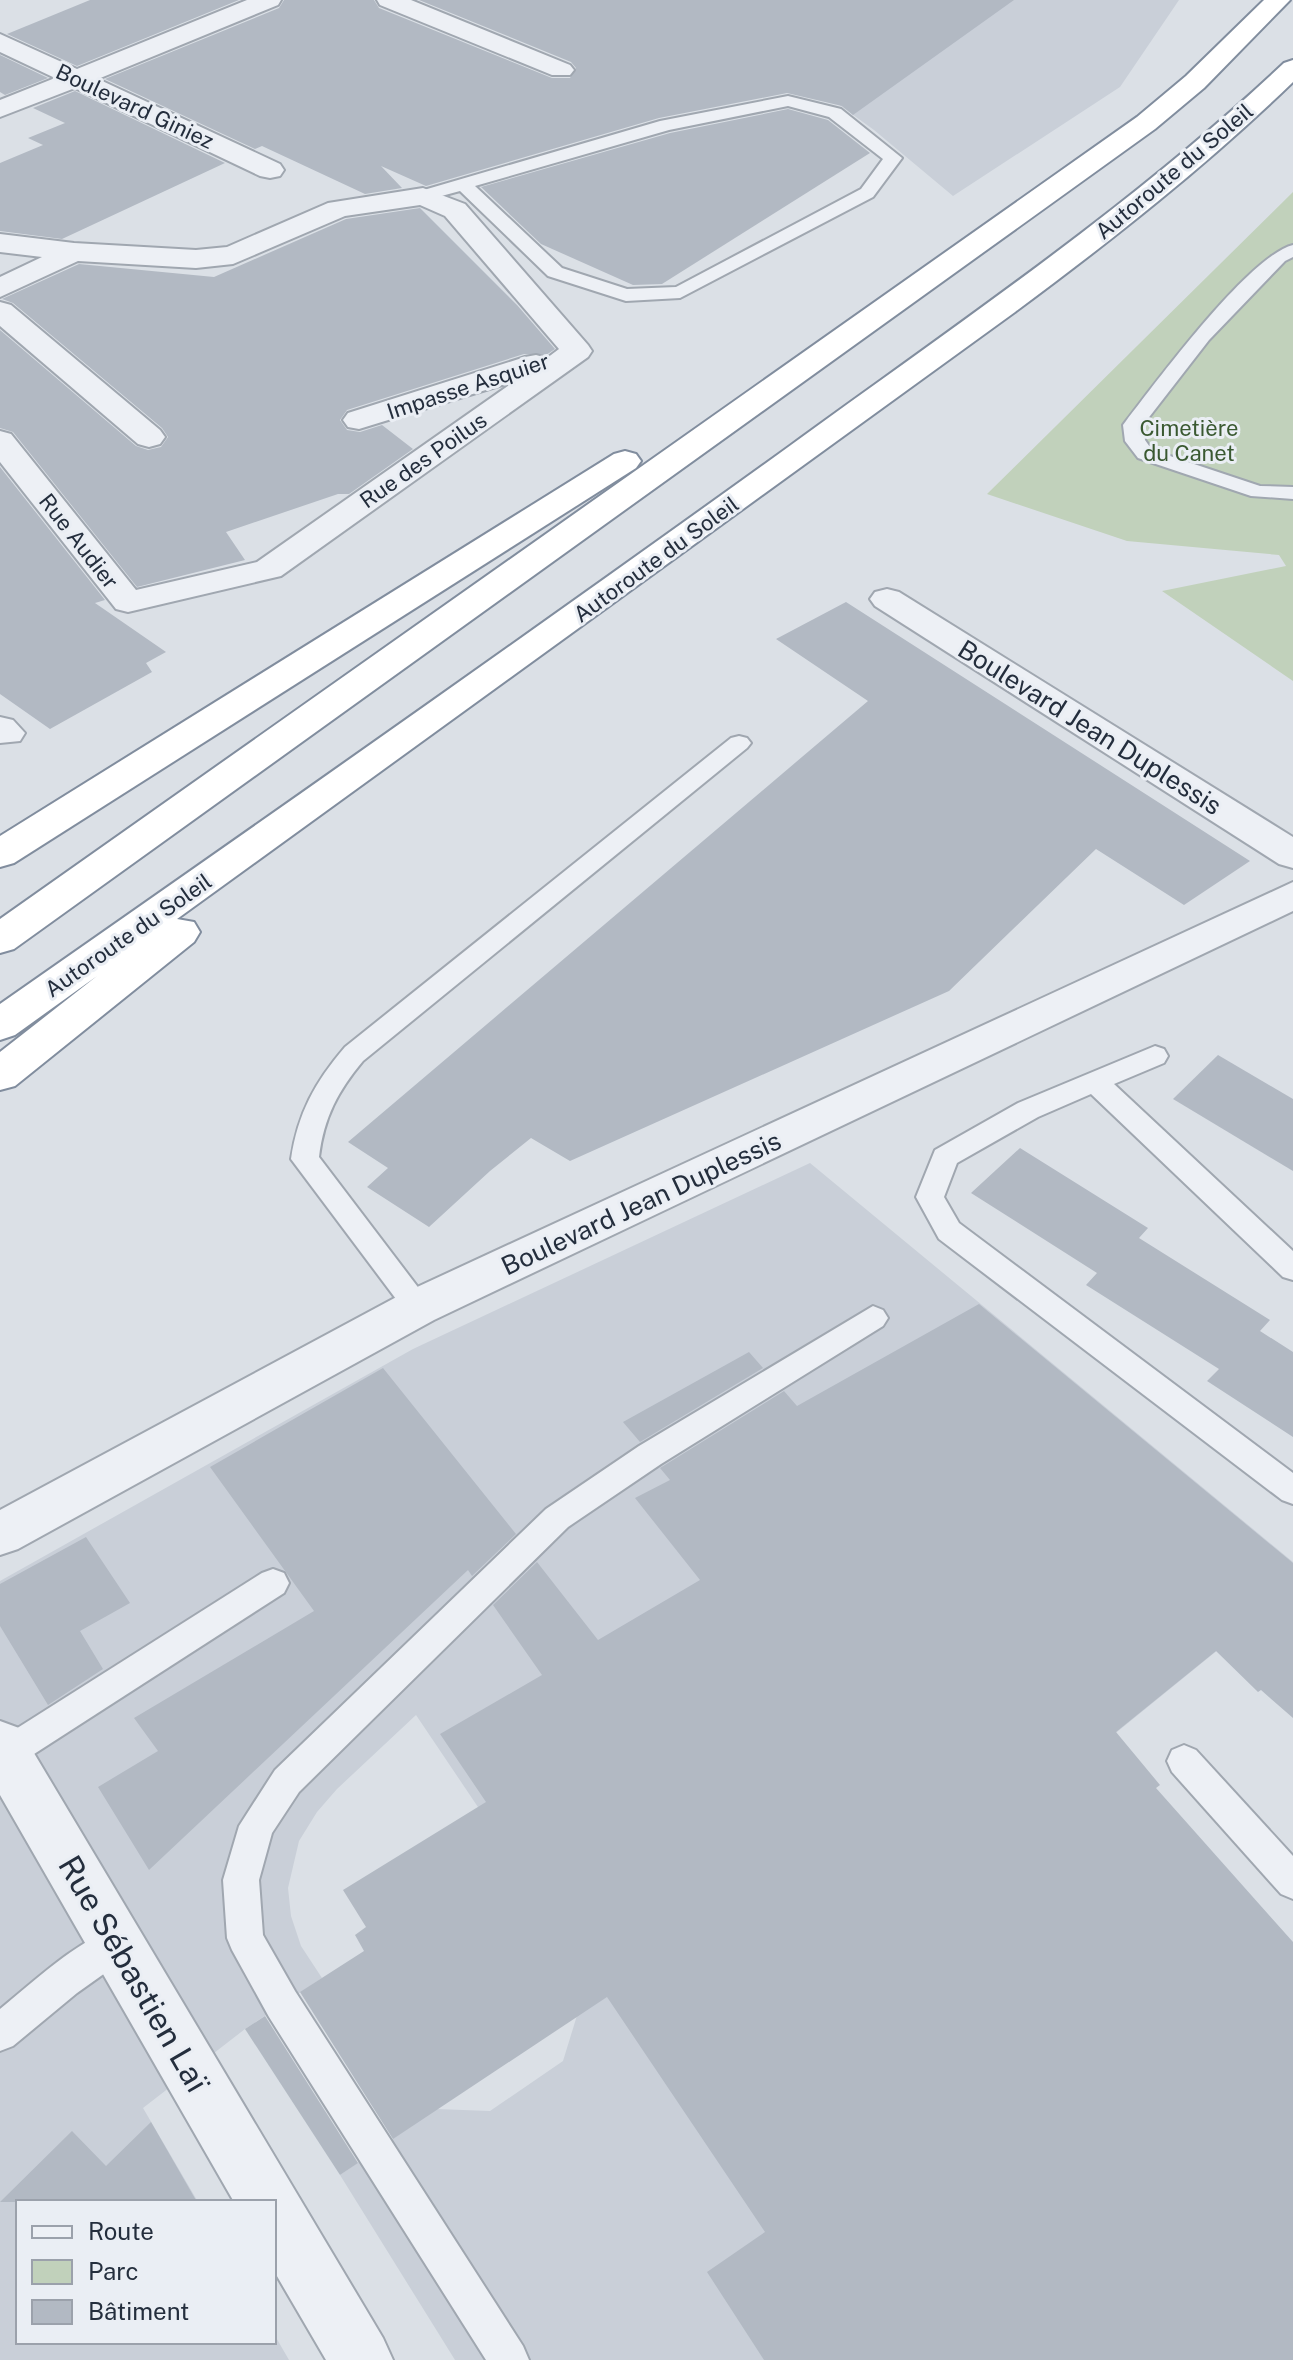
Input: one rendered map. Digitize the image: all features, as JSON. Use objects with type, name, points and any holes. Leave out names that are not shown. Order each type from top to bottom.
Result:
[{"type":"highway","points":[[0,939],[1146,123],[1217,61],[1278,0]]},
{"type":"highway","name":"Autoroute du Soleil","points":[[0,1025],[579,615],[1087,243],[1177,171],[1293,68]]},
{"type":"highway","points":[[0,854],[1040,199]]},
{"type":"highway","points":[[0,1075],[579,615]]},
{"type":"highway","points":[[0,843],[116,783]]},
{"type":"street","points":[[0,109],[269,0]]},
{"type":"street","points":[[389,0],[561,70]]},
{"type":"street","name":"Boulevard Giniez","points":[[0,42],[270,170]]},
{"type":"street","points":[[0,243],[74,252],[196,259],[233,255],[338,209],[423,196],[455,210],[577,351]]},
{"type":"street","points":[[0,288],[74,252]]},
{"type":"street","points":[[0,311],[149,437]]},
{"type":"street","name":"Impasse Asquier","points":[[359,420],[577,351]]},
{"type":"street","name":"Rue des Poilus","points":[[269,569],[577,351]]},
{"type":"street","name":"Rue Audier","points":[[0,441],[128,602],[269,569]]},
{"type":"street","name":"Boulevard Jean Duplessis","points":[[887,599],[1293,855]]},
{"type":"street","name":"Boulevard Jean Duplessis","points":[[0,1534],[418,1307],[1293,895]]},
{"type":"street","name":"Rue Sébastien Laï","points":[[3,1750],[267,2200]]},
{"type":"street","points":[[276,2216],[361,2360]]},
{"type":"lane","points":[[423,196],[666,125],[788,101],[835,113],[893,158],[867,193],[680,292],[626,295],[555,272],[464,185]]},
{"type":"lane","points":[[1293,250],[1278,257],[1202,336],[1133,425],[1135,441],[1145,454],[1258,492],[1293,493]]},
{"type":"lane","points":[[418,1307],[305,1159],[309,1127],[321,1092],[354,1054],[739,743]]},
{"type":"lane","points":[[1155,1056],[1028,1110],[945,1157],[930,1197],[949,1231],[1293,1491]]},
{"type":"lane","points":[[1096,1083],[1293,1269]]},
{"type":"lane","points":[[509,2360],[282,2004],[245,1938],[241,1880],[256,1826],[287,1781],[557,1518],[650,1455],[873,1318]]},
{"type":"lane","points":[[3,1750],[273,1583]]},
{"type":"lane","points":[[1184,1761],[1293,1882]]},
{"type":"lane","points":[[0,2033],[64,1980],[116,1944]]},
{"type":"shaded area","points":[[655,0],[1179,0],[1120,87],[953,196],[874,130],[816,88],[631,119]]},
{"type":"shaded area","points":[[810,1163],[1293,1562],[1293,1589],[1064,1775],[1293,2360],[455,2360],[340,2175],[436,2109],[490,2111],[563,2061],[713,1573],[482,1813],[416,1715],[337,1789],[317,1812],[299,1841],[288,1888],[291,1916],[301,1946],[322,1978],[245,2029],[143,2108],[197,2200],[16,2200],[16,2344],[276,2344],[276,2337],[289,2360],[0,2360],[0,1581],[413,1349]]},
{"type":"green space","name":"Cimetière du Canet","points":[[1293,192],[1293,681],[1162,591],[1286,566],[1279,555],[1127,541],[987,494]]},
{"type":"building","points":[[90,0],[239,0],[77,66],[7,34]]},
{"type":"building","points":[[284,0],[374,0],[379,8],[552,78],[570,78],[576,68],[571,62],[419,0],[1014,0],[853,115],[842,106],[787,93],[659,118],[426,186],[381,166],[402,188],[365,194],[262,146],[255,149],[105,79],[279,8]]},
{"type":"building","points":[[0,55],[48,78],[5,95],[0,92]]},
{"type":"building","points":[[75,91],[225,163],[62,239],[0,231],[0,163],[43,145],[28,138],[65,123],[33,108]]},
{"type":"building","points":[[788,109],[828,120],[870,153],[662,284],[633,285],[541,244],[481,187],[670,133]]},
{"type":"building","points":[[420,208],[517,305],[555,349],[546,355],[524,354],[347,410],[340,420],[347,430],[360,432],[382,425],[413,449],[349,494],[338,494],[226,532],[245,560],[137,587],[13,432],[0,428],[0,330],[136,446],[148,450],[161,447],[168,437],[162,428],[13,303],[2,299],[79,264],[214,277],[346,219]]},
{"type":"building","points":[[0,467],[105,600],[95,603],[166,652],[146,663],[152,672],[50,729],[0,694]]},
{"type":"building","points":[[846,602],[1250,861],[1184,905],[1096,849],[949,991],[570,1161],[531,1138],[429,1227],[367,1187],[388,1168],[348,1142],[868,701],[776,639]]},
{"type":"building","points":[[1218,1055],[1293,1099],[1293,1171],[1173,1099]]},
{"type":"building","points":[[1020,1148],[1148,1228],[1139,1238],[1270,1320],[1260,1331],[1293,1352],[1293,1437],[1207,1381],[1219,1369],[1086,1285],[1097,1273],[971,1193]]},
{"type":"building","points":[[979,1304],[1293,1563],[1293,1718],[1261,1690],[1258,1692],[1216,1651],[1116,1732],[1160,1785],[1156,1788],[1293,1942],[1293,2360],[764,2360],[707,2272],[765,2232],[607,1997],[393,2139],[300,1992],[364,1951],[355,1935],[366,1927],[343,1890],[486,1802],[440,1734],[542,1675],[493,1605],[537,1562],[598,1640],[700,1580],[635,1498],[670,1480],[660,1468],[784,1391],[797,1406]]},
{"type":"building","points":[[749,1352],[763,1368],[640,1442],[623,1422]]},
{"type":"building","points":[[383,1368],[516,1534],[472,1576],[468,1570],[149,1870],[98,1787],[158,1751],[134,1718],[314,1611],[210,1467]]},
{"type":"building","points":[[86,1537],[130,1603],[80,1631],[103,1669],[48,1705],[0,1626],[0,1584]]},
{"type":"building","points":[[265,2016],[358,2163],[340,2175],[245,2029]]},
{"type":"building","points":[[151,2122],[196,2200],[0,2202],[72,2131],[106,2166]]}]
